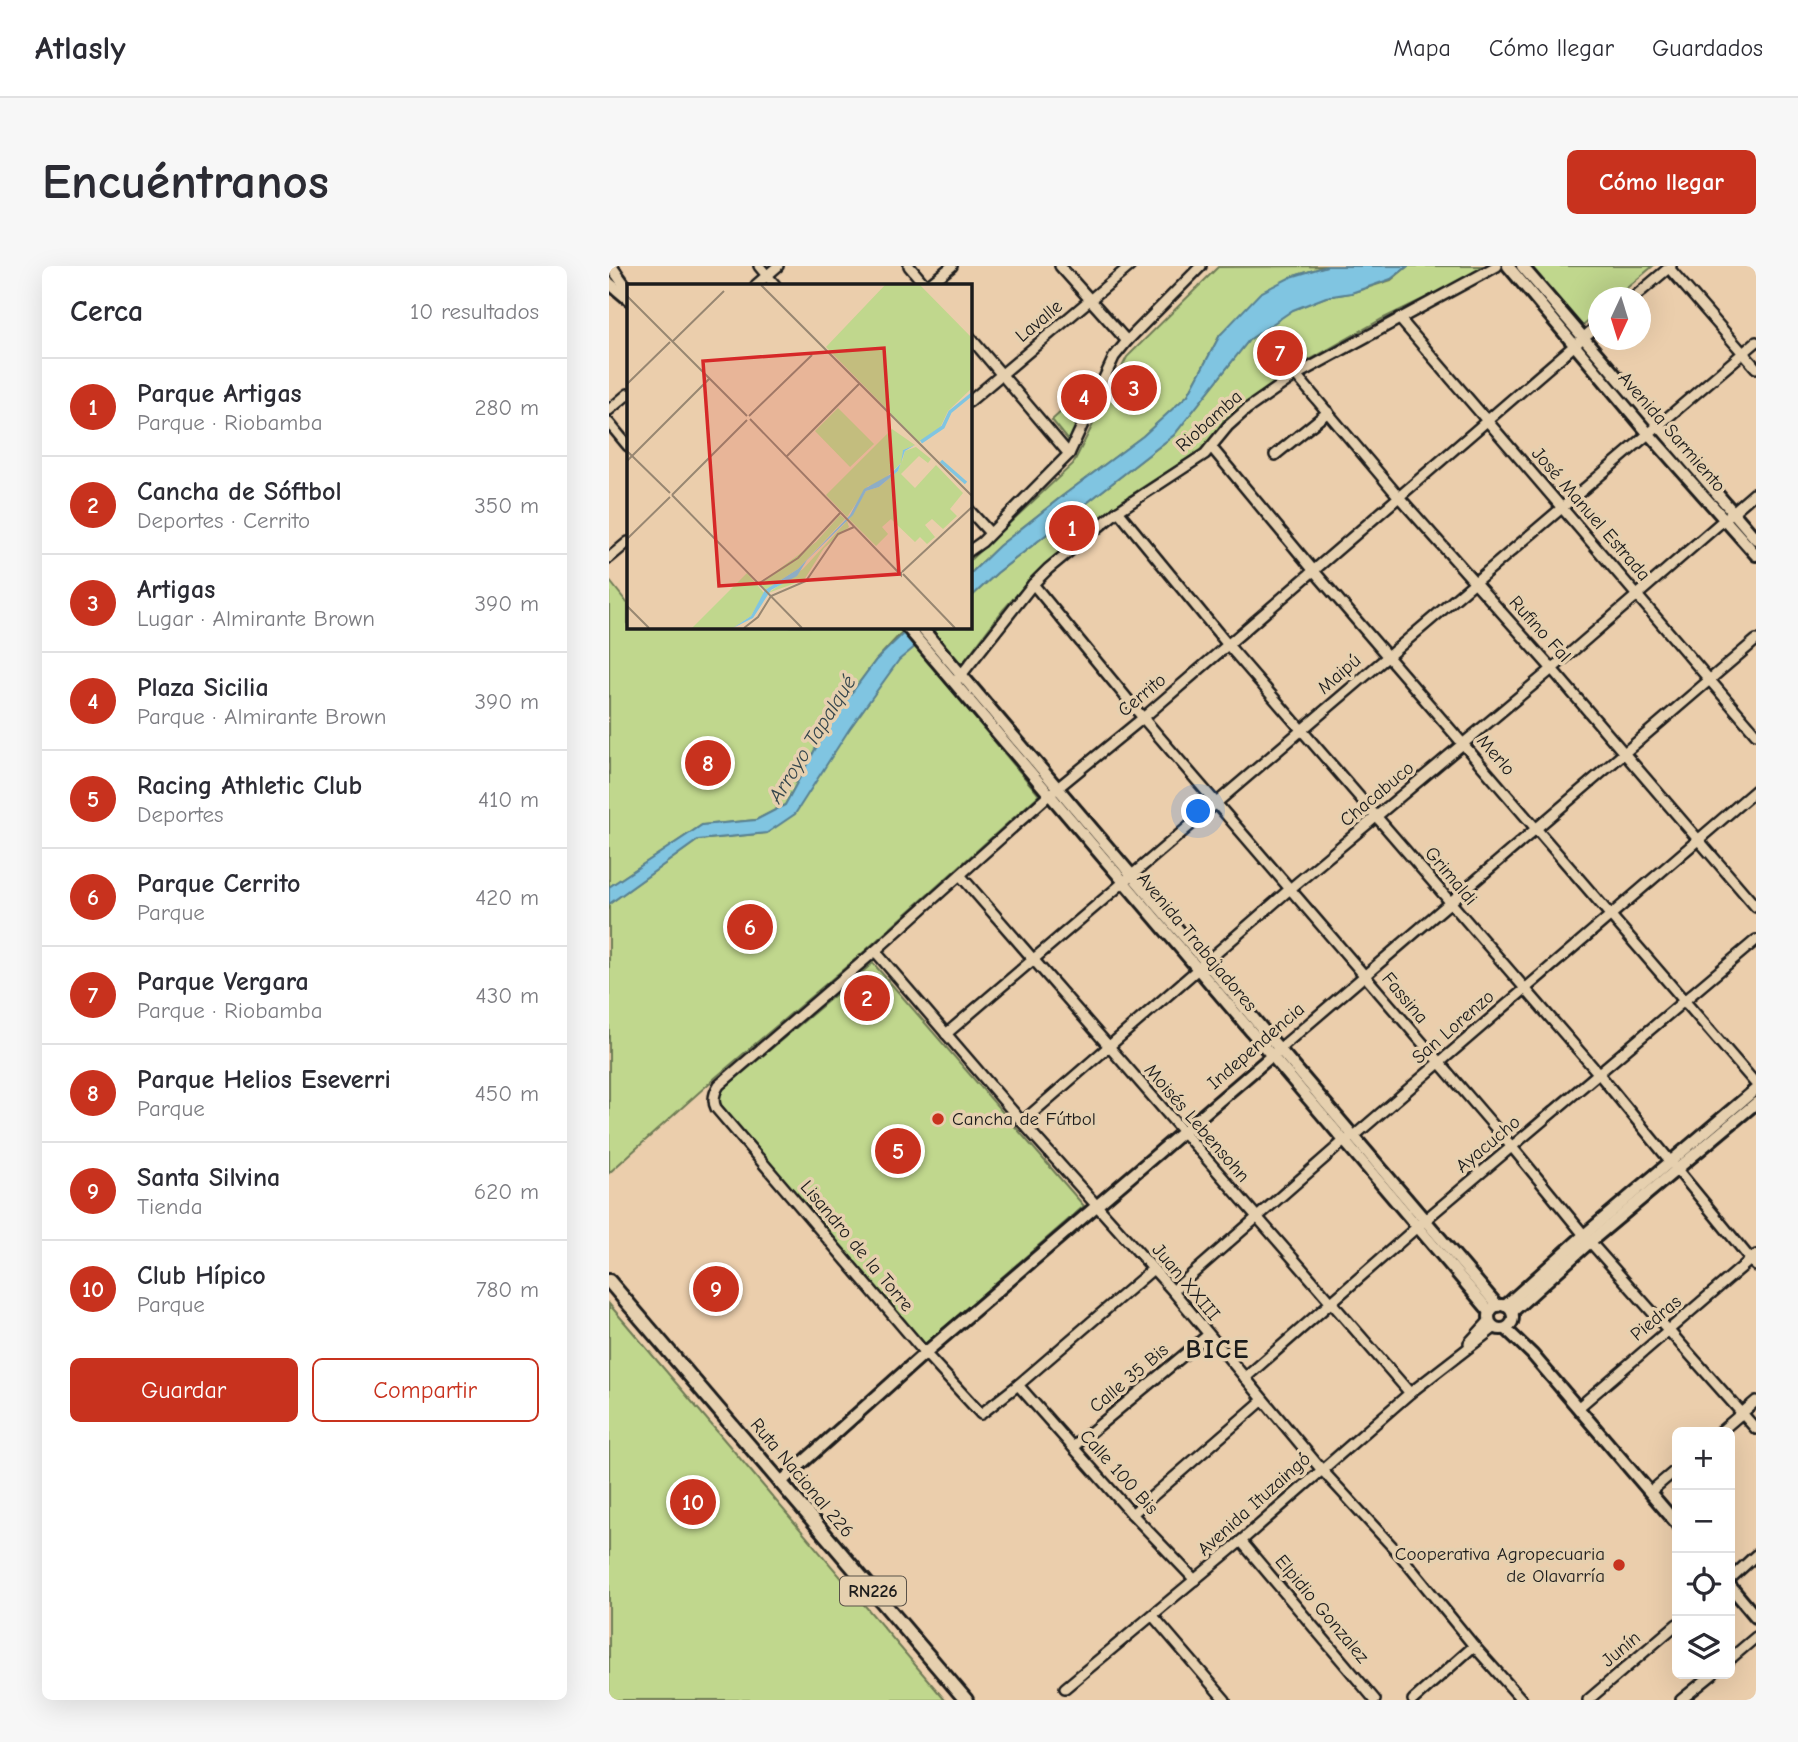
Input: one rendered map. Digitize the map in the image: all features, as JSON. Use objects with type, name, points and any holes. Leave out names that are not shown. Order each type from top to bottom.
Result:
[{"type":"highway","name":"Ruta Nacional 226","points":[[609,1281],[965,1700]]},
{"type":"main road","points":[[609,271],[611,266]]},
{"type":"main road","points":[[611,266],[627,289]]},
{"type":"main road","name":"Avenida Sarmiento","points":[[1508,266],[1658,425],[1756,555]]},
{"type":"main road","name":"Avenida Sarmiento","points":[[1522,266],[1648,433],[1729,516],[1756,539]]},
{"type":"main road","points":[[609,283],[627,298]]},
{"type":"main road","name":"Avenida Trabajadores","points":[[908,628],[942,662],[1501,1317],[1523,1336],[1532,1354],[1672,1518]]},
{"type":"main road","name":"Avenida Trabajadores","points":[[921,628],[942,662]]},
{"type":"main road","name":"Independencia","points":[[781,1482],[925,1353],[1275,1053]]},
{"type":"main road","name":"Avenida Ituzaingó","points":[[1674,1166],[1756,1089]]},
{"type":"main road","name":"Avenida Ituzaingó","points":[[1501,1317],[1587,1239],[1674,1166],[1756,1103]]},
{"type":"main road","points":[[1735,1592],[1756,1617]]},
{"type":"street","points":[[759,266],[774,284]]},
{"type":"street","points":[[757,284],[778,266]]},
{"type":"street","points":[[909,266],[926,284]]},
{"type":"street","points":[[928,284],[952,266]]},
{"type":"street","points":[[1060,266],[1127,341]]},
{"type":"street","name":"Lavalle","points":[[971,400],[1130,266]]},
{"type":"street","points":[[971,549],[1069,454],[1110,364],[1127,341],[1201,266]]},
{"type":"street","name":"Riobamba","points":[[957,680],[1033,584],[1118,511],[1212,448],[1238,415],[1296,374],[1497,266]]},
{"type":"street","points":[[1646,287],[1670,267],[1756,369]]},
{"type":"street","name":"José Manuel Estrada","points":[[1399,318],[1756,734]]},
{"type":"street","name":"Cerrito","points":[[713,1097],[719,1085],[875,951],[1053,792],[1143,718],[1588,334]]},
{"type":"street","points":[[971,338],[1069,454]]},
{"type":"street","name":"Maipú","points":[[946,1034],[1756,342]]},
{"type":"street","name":"Rufino Fal","points":[[1296,374],[1399,497],[1552,668],[1756,907]]},
{"type":"street","points":[[609,410],[627,395]]},
{"type":"street","points":[[1275,455],[1328,412]]},
{"type":"street","points":[[609,423],[627,445]]},
{"type":"street","name":"Merlo","points":[[1212,448],[1314,571],[1756,1084]]},
{"type":"street","name":"Chacabuco","points":[[1021,1122],[1756,492]]},
{"type":"street","name":"Grimaldi","points":[[1118,511],[1228,645],[1599,1074],[1754,1260]]},
{"type":"street","points":[[971,512],[990,533]]},
{"type":"street","points":[[609,558],[627,543]]},
{"type":"street","name":"Fassina","points":[[1033,584],[1216,805],[1587,1239],[1756,1429]]},
{"type":"street","name":"Independencia","points":[[1275,1053],[1756,640]]},
{"type":"street","name":"San Lorenzo","points":[[1173,1292],[1756,790]]},
{"type":"street","name":"Moisés Lebensohn","points":[[960,875],[1409,1393]]},
{"type":"street","name":"Ayacucho","points":[[1245,1378],[1421,1223],[1756,940]]},
{"type":"street","name":"Juan XXIII","points":[[875,951],[1021,1122],[1098,1205],[1321,1469],[1401,1556],[1474,1646],[1523,1700]]},
{"type":"street","name":"Lisandro de la Torre","points":[[713,1097],[716,1108],[925,1353],[981,1414],[1018,1385]]},
{"type":"street","name":"Piedras","points":[[1579,1407],[1754,1260]]},
{"type":"street","points":[[1018,1385],[1153,1269]]},
{"type":"street","name":"Avenida Ituzaingó","points":[[1065,1688],[1153,1616],[1409,1393],[1501,1317]]},
{"type":"street","name":"Calle 35 Bis","points":[[1073,1447],[1207,1335]]},
{"type":"street","name":"Calle 100 Bis","points":[[1018,1385],[1132,1514],[1195,1580]]},
{"type":"street","points":[[1132,1514],[1263,1400]]},
{"type":"street","points":[[1726,1427],[1756,1401]]},
{"type":"street","points":[[1650,1492],[1672,1473]]},
{"type":"street","name":"Elpidio Gonzalez","points":[[1241,1541],[1375,1700]]},
{"type":"street","points":[[1735,1574],[1756,1555]]},
{"type":"street","points":[[1153,1616],[1225,1700]]},
{"type":"street","name":"Junín","points":[[1588,1700],[1672,1628]]},
{"type":"street","points":[[1735,1655],[1756,1637]]},
{"type":"street","points":[[1413,1700],[1474,1646]]},
{"type":"street","points":[[1681,1700],[1707,1679]]},
{"type":"green space","points":[[1327,266],[1291,277],[1220,335],[1188,395],[1143,436],[999,546],[971,573],[971,559],[1073,464],[1127,357],[1218,267]]},
{"type":"green space","points":[[1408,266],[1491,266],[1382,319],[1290,371],[1225,419],[1205,447],[1123,500],[1030,580],[1003,610],[962,664],[955,664],[931,634],[938,628],[971,628],[971,597],[997,573],[1174,435],[1249,340],[1292,310],[1326,297],[1351,293],[1391,280]]},
{"type":"green space","points":[[1525,266],[1653,266],[1628,287],[1588,287],[1588,322],[1577,331]]},
{"type":"green space","points":[[1103,373],[1069,441],[1052,420]]},
{"type":"green space","points":[[609,580],[627,603],[627,628],[901,628],[903,631],[876,660],[830,722],[785,805],[756,820],[702,825],[609,887]]},
{"type":"green space","points":[[915,646],[1039,795],[866,950],[715,1078],[609,1173],[609,904],[698,840],[767,833],[850,728],[899,659]]},
{"type":"green space","points":[[873,963],[1084,1206],[925,1344],[714,1097]]},
{"type":"green space","points":[[609,1304],[945,1700],[609,1700]]},
{"type":"water","points":[[1327,266],[1408,266],[1391,279],[1351,293],[1326,297],[1293,310],[1249,340],[1174,435],[997,573],[971,597],[971,573],[999,546],[1143,436],[1188,395],[1220,335],[1260,293],[1291,277]]},
{"type":"water","points":[[909,628],[938,628],[899,660],[850,728],[795,814],[767,833],[698,840],[609,904],[609,887],[702,825],[756,820],[785,805],[830,722],[876,660]]},
{"type":"place","name":"Parque Vergara","points":[[1280,353]]},
{"type":"place","name":"Artigas","points":[[1134,388]]},
{"type":"place","name":"Plaza Sicilia","points":[[1084,397]]},
{"type":"place","name":"Parque Artigas","points":[[1072,528]]},
{"type":"place","name":"Parque Helios Eseverri","points":[[708,763]]},
{"type":"place","name":"Parque Cerrito","points":[[750,927]]},
{"type":"place","name":"Cancha de Sóftbol","points":[[867,998]]},
{"type":"place","name":"Cancha de Fútbol","points":[[938,1119]]},
{"type":"place","name":"Racing Athletic Club","points":[[898,1151]]},
{"type":"place","name":"Santa Silvina","points":[[716,1289]]},
{"type":"place","name":"Club Hípico","points":[[693,1502]]},
{"type":"place","name":"Cooperativa Agropecuaria de Olavarría","points":[[1619,1565]]},
{"type":"district","name":"BICE","points":[[1218,1350]]},
{"type":"water label","name":"Arroyo Tapalqué","points":[[812,739]]}]
